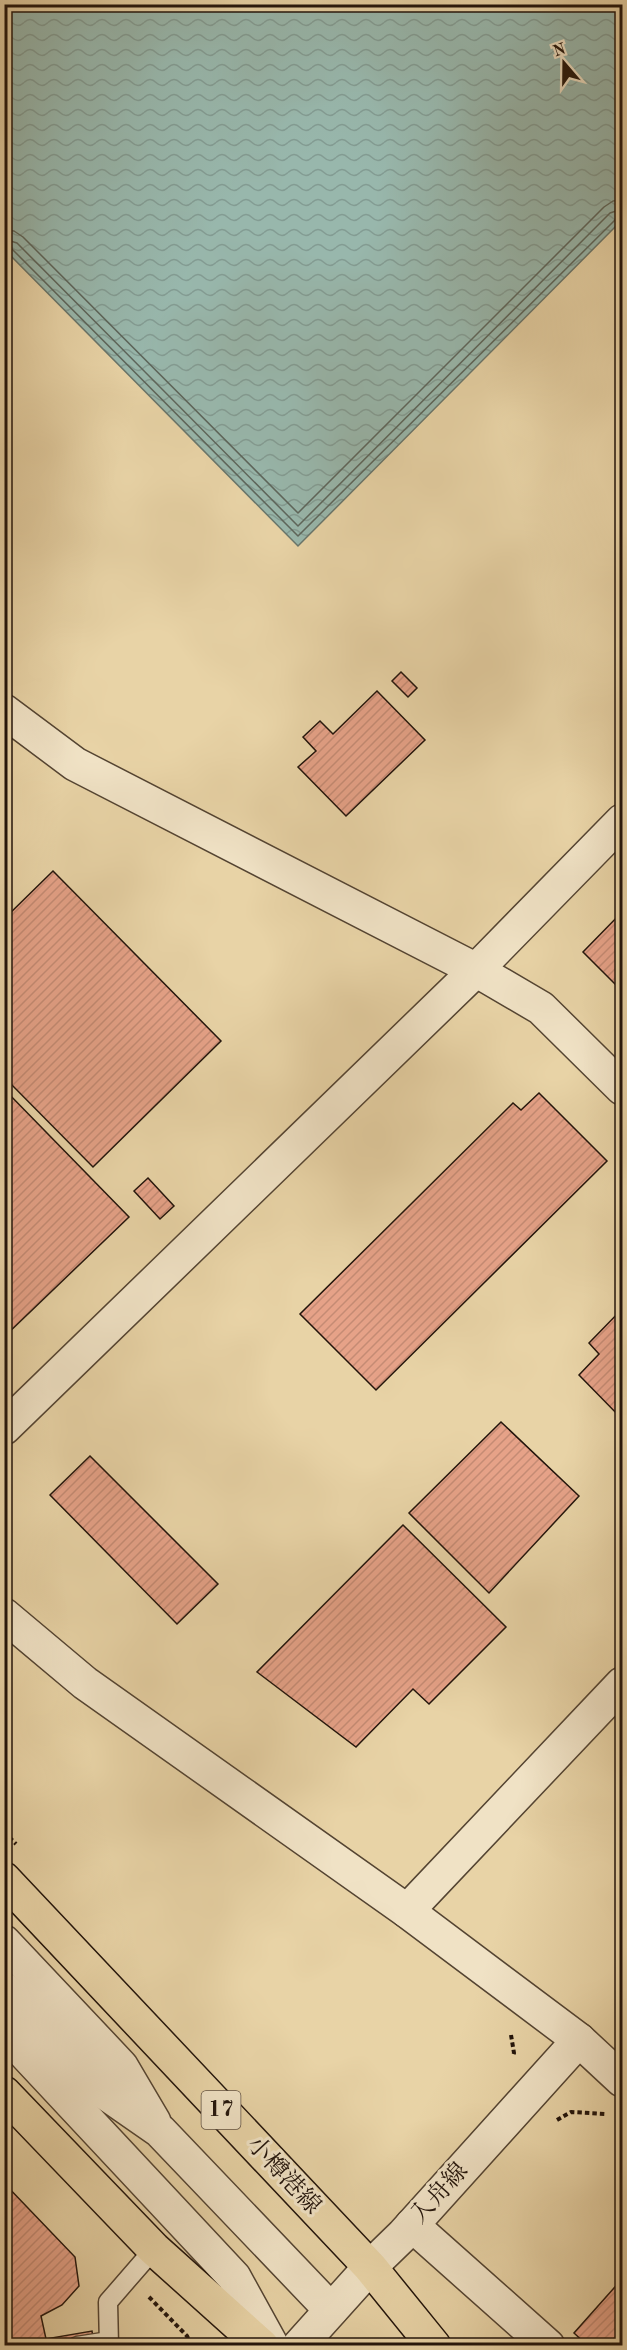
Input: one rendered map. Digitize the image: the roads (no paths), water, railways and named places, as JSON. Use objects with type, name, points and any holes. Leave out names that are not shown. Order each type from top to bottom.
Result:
[{"type":"main road","name":"小樽港線","points":[[4,1879],[370,2268],[434,2346]]},
{"type":"main road","points":[[4,2093],[154,2249],[262,2346]]},
{"type":"street","points":[[4,711],[75,764],[476,970],[541,1008],[622,1088]]},
{"type":"street","points":[[4,1428],[476,970],[622,821]]},
{"type":"street","points":[[4,1615],[86,1683],[407,1911],[579,2040],[622,2080]]},
{"type":"street","points":[[407,1911],[622,1684]]},
{"type":"street","points":[[4,1942],[121,2066],[160,2131]]},
{"type":"street","points":[[4,1989],[101,2090],[160,2131],[331,2310]]},
{"type":"street","points":[[4,2031],[234,2277],[272,2346]]},
{"type":"street","name":"入舟線","points":[[299,2346],[579,2040]]},
{"type":"street","points":[[412,2225],[548,2346]]},
{"type":"lane","points":[[77,2346],[109,2343],[108,2302],[154,2249]]},
{"type":"water","points":[[4,5],[622,5],[622,220],[298,546],[5,250]]}]
